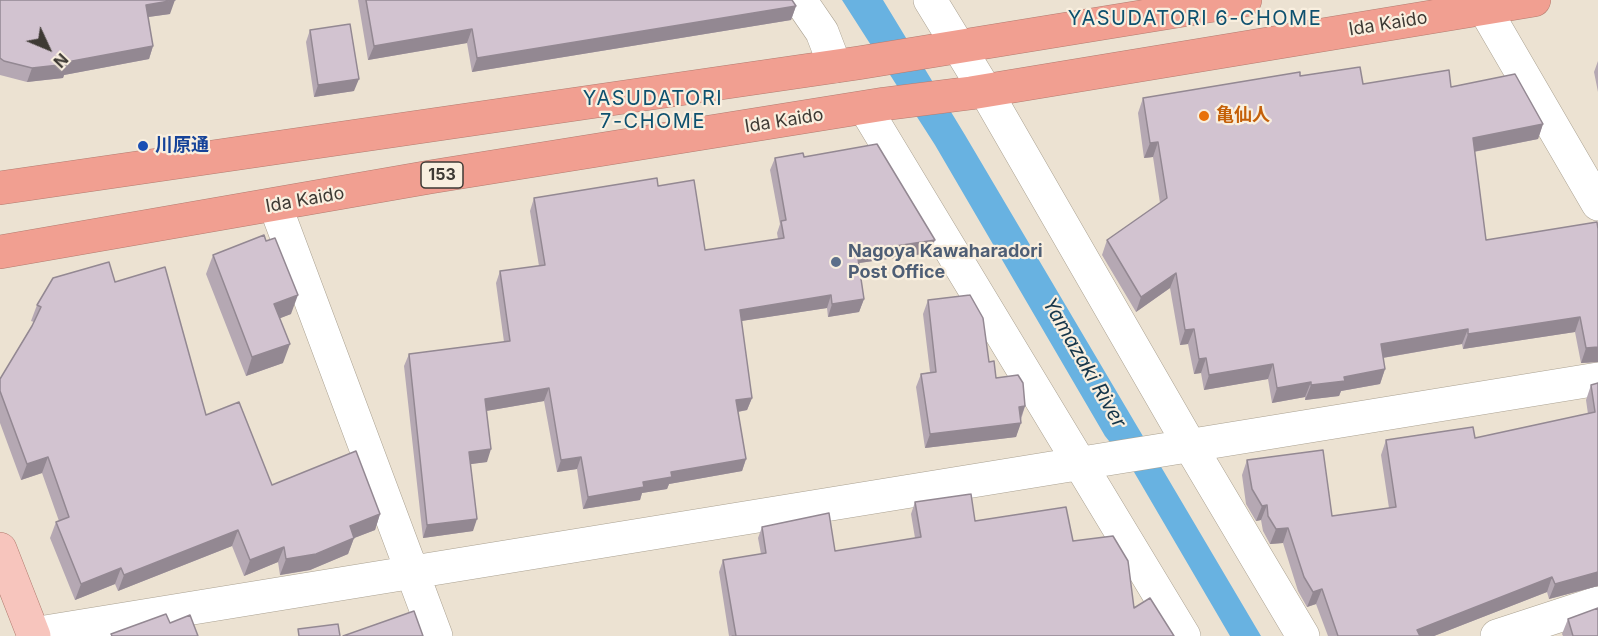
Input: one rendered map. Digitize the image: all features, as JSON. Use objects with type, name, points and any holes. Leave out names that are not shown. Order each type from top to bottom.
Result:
[{"type":"highway","points":[[0,188],[847,65],[952,46],[1245,0]]},
{"type":"highway","name":"Ida Kaido","points":[[0,252],[875,106],[1534,0]]},
{"type":"main road","points":[[0,549],[33,635]]},
{"type":"street","points":[[800,0],[847,65]]},
{"type":"street","points":[[930,0],[952,46],[978,91],[1303,636]]},
{"type":"street","points":[[1484,8],[1598,204]]},
{"type":"street","points":[[875,106],[1184,636]]},
{"type":"street","points":[[275,205],[436,636]]},
{"type":"street","points":[[33,635],[1082,464],[1189,444],[1598,379]]},
{"type":"street","points":[[1497,636],[1598,603]]},
{"type":"water","name":"Yamazaki River","points":[[842,0],[883,0],[1261,636],[1230,636],[1134,472],[1105,436],[935,145]]},
{"type":"building","points":[[0,0],[175,0],[146,5],[153,46],[67,62],[68,64],[32,68],[0,58]]},
{"type":"building","points":[[366,0],[792,0],[796,6],[477,58],[472,29],[374,46]]},
{"type":"building","points":[[350,24],[359,79],[318,85],[310,30]]},
{"type":"building","points":[[1360,67],[1363,84],[1449,70],[1451,87],[1515,74],[1543,124],[1473,138],[1486,240],[1597,222],[1598,347],[1586,348],[1580,317],[1468,334],[1468,329],[1381,344],[1385,369],[1344,377],[1345,381],[1311,385],[1311,382],[1277,388],[1273,364],[1209,375],[1206,358],[1199,359],[1194,329],[1185,330],[1176,273],[1141,297],[1107,240],[1167,198],[1158,142],[1150,143],[1143,98],[1300,72],[1300,76]]},
{"type":"building","points":[[877,144],[935,240],[857,252],[864,299],[832,304],[831,295],[740,310],[752,398],[736,400],[746,459],[671,472],[672,477],[643,482],[644,487],[588,497],[581,457],[561,460],[549,388],[485,399],[491,449],[469,452],[477,519],[427,525],[409,354],[510,341],[500,271],[545,265],[534,198],[657,178],[658,186],[694,180],[705,250],[784,238],[781,221],[786,220],[775,158],[803,153],[804,157]]},
{"type":"building","points":[[264,235],[266,241],[275,238],[298,295],[274,304],[290,344],[252,357],[213,255]]},
{"type":"building","points":[[109,262],[115,282],[165,267],[206,415],[239,402],[272,485],[356,451],[380,514],[350,526],[354,538],[316,554],[286,559],[284,547],[250,560],[238,530],[124,575],[121,568],[81,584],[56,522],[69,517],[48,457],[27,464],[0,391],[0,379],[32,326],[41,307],[37,305],[53,278]]},
{"type":"building","points":[[970,295],[983,318],[989,362],[994,361],[996,378],[1018,375],[1023,383],[1025,406],[1019,407],[1021,423],[930,434],[921,374],[936,372],[928,300]]},
{"type":"building","points":[[1598,383],[1598,572],[1555,584],[1552,577],[1417,630],[1420,636],[1338,636],[1322,589],[1313,592],[1304,577],[1288,528],[1276,529],[1268,516],[1267,505],[1262,506],[1252,489],[1247,460],[1323,450],[1332,516],[1396,507],[1386,440],[1473,427],[1475,438],[1595,412],[1591,385]]},
{"type":"building","points":[[971,494],[975,521],[1066,507],[1073,541],[1113,536],[1128,561],[1134,608],[1150,598],[1174,636],[736,636],[723,560],[766,553],[762,527],[829,513],[835,551],[921,537],[915,502]]},
{"type":"building","points":[[1598,608],[1598,636],[1573,636],[1568,619]]},
{"type":"building","points":[[414,611],[423,636],[343,636]]},
{"type":"building","points":[[166,614],[170,623],[190,615],[198,636],[112,636],[111,634]]},
{"type":"building","points":[[338,624],[340,636],[299,636],[298,629]]},
{"type":"place","name":"亀仙人","points":[[1204,116]]},
{"type":"place","name":"川原通","points":[[143,146]]},
{"type":"place","name":"Nagoya Kawaharadori Post Office","points":[[836,262]]},
{"type":"district","name":"YASUDATORI 6-CHOME","points":[[1195,19]]},
{"type":"district","name":"YASUDATORI 7-CHOME","points":[[653,110]]}]
